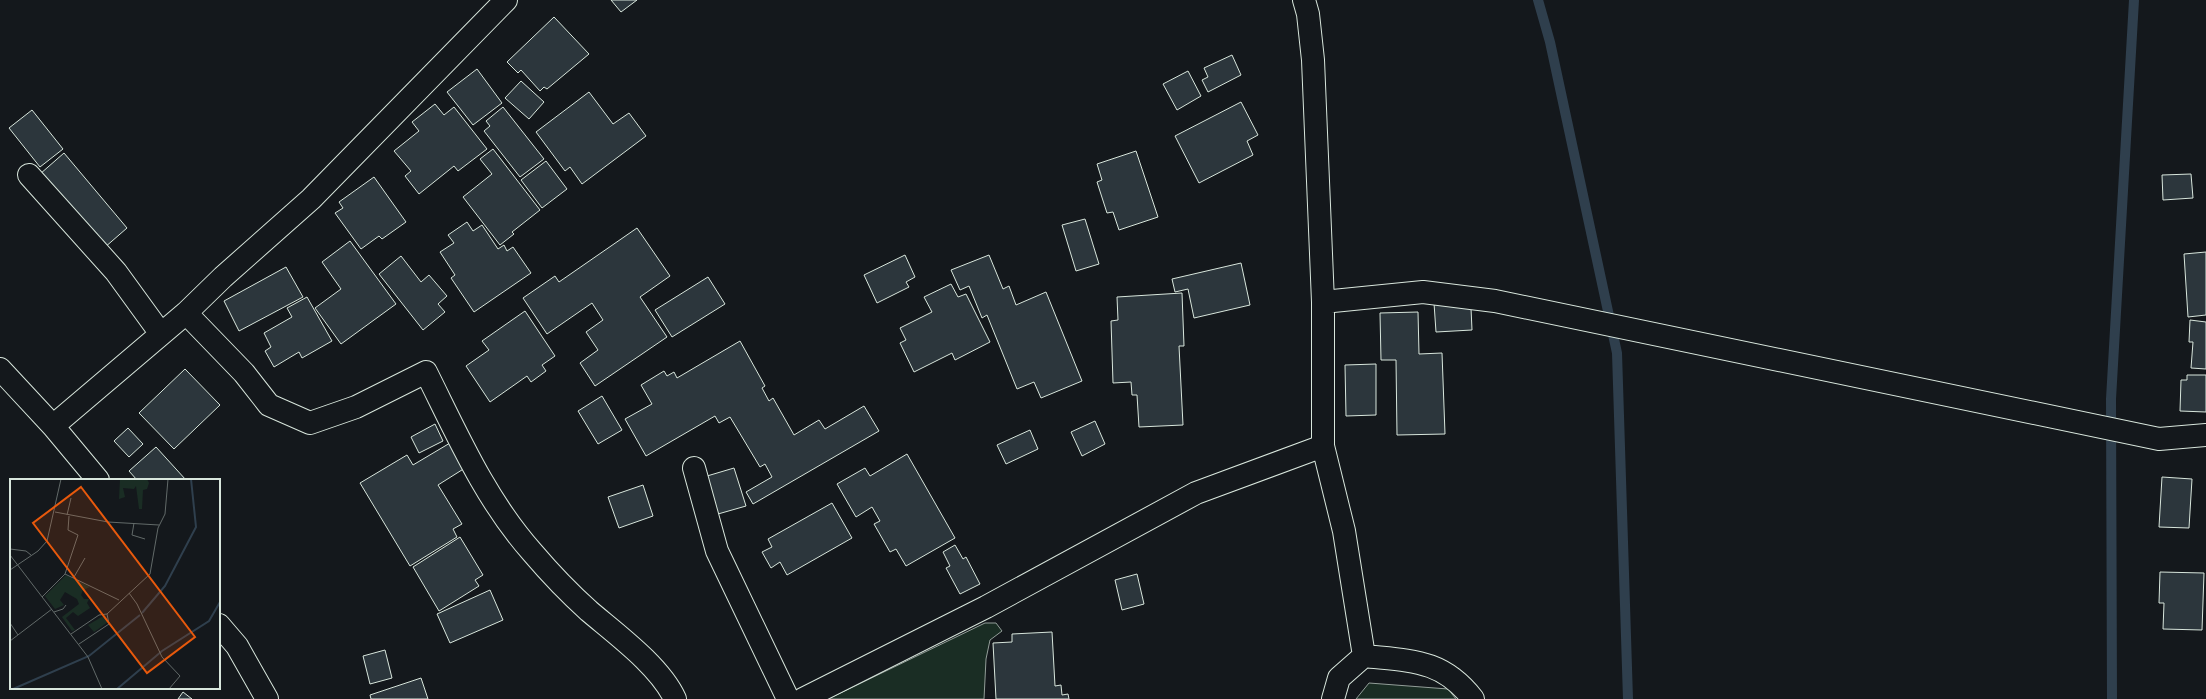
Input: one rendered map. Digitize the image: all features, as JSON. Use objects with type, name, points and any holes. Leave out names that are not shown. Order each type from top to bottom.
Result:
[{"type":"street","points":[[53,426],[186,313],[223,277],[311,199],[506,0]]},
{"type":"street","points":[[1304,0],[1308,14],[1313,60],[1323,302],[1323,446],[1344,531],[1364,656]]},
{"type":"street","points":[[29,175],[116,272],[161,334]]},
{"type":"street","points":[[1323,302],[1423,292],[1494,301],[2159,439],[2206,435]]},
{"type":"street","points":[[186,313],[244,373],[269,404],[310,423],[356,407],[426,372],[482,484],[531,551],[587,609],[638,653],[671,690],[675,699]]},
{"type":"street","points":[[0,369],[53,426],[97,479]]},
{"type":"street","points":[[803,699],[986,607],[1196,493],[1323,446]]},
{"type":"street","points":[[694,468],[718,551],[788,699]]},
{"type":"street","points":[[220,626],[237,646],[267,699]]},
{"type":"street","points":[[1333,699],[1339,678],[1364,656],[1425,663],[1460,683],[1473,699]]},
{"type":"green space","points":[[985,623],[996,623],[1002,631],[990,640],[986,659],[984,699],[828,699]]},
{"type":"green space","points":[[1369,683],[1448,689],[1456,699],[1356,699]]},
{"type":"building","points":[[611,0],[637,0],[621,12]]},
{"type":"building","points":[[554,17],[589,54],[547,89],[544,87],[540,91],[521,70],[518,73],[507,62]]},
{"type":"building","points":[[1232,55],[1241,75],[1208,92],[1202,80],[1208,77],[1204,68]]},
{"type":"building","points":[[477,69],[502,103],[473,125],[447,92]]},
{"type":"building","points":[[1188,71],[1201,96],[1177,110],[1163,84]]},
{"type":"building","points":[[521,81],[544,102],[529,119],[505,98]]},
{"type":"building","points":[[589,92],[613,124],[629,113],[646,136],[582,184],[570,167],[565,171],[536,132]]},
{"type":"building","points":[[1241,102],[1258,135],[1247,141],[1253,155],[1199,183],[1175,136]]},
{"type":"building","points":[[435,104],[444,115],[454,107],[487,149],[458,171],[454,166],[419,194],[405,176],[411,171],[394,151],[419,131],[412,122]]},
{"type":"building","points":[[503,107],[544,159],[520,177],[484,131],[490,126],[486,121]]},
{"type":"building","points":[[32,110],[63,149],[40,167],[9,128]]},
{"type":"building","points":[[493,149],[540,210],[512,232],[514,234],[500,245],[463,197],[492,174],[480,159]]},
{"type":"building","points":[[1136,151],[1158,217],[1119,230],[1113,212],[1107,213],[1097,182],[1102,180],[1097,164]]},
{"type":"building","points":[[64,153],[127,228],[104,248],[40,174]]},
{"type":"building","points":[[546,161],[567,189],[542,208],[521,180]]},
{"type":"building","points":[[2191,174],[2193,198],[2163,200],[2162,175]]},
{"type":"building","points":[[374,177],[406,222],[382,239],[379,236],[361,249],[335,213],[343,208],[339,202]]},
{"type":"building","points":[[1085,219],[1099,264],[1076,271],[1062,225]]},
{"type":"building","points":[[467,222],[473,231],[482,225],[498,249],[504,245],[507,251],[513,247],[531,273],[474,312],[451,278],[455,275],[440,252],[454,243],[448,235]]},
{"type":"building","points":[[637,228],[670,276],[640,297],[667,337],[595,386],[580,363],[598,350],[586,332],[603,320],[592,303],[547,334],[523,298],[555,276],[559,282]]},
{"type":"building","points":[[350,241],[396,304],[341,344],[315,308],[341,289],[322,262]]},
{"type":"building","points":[[2206,252],[2206,315],[2188,317],[2184,254]]},
{"type":"building","points":[[905,255],[915,277],[906,282],[909,287],[877,303],[864,275]]},
{"type":"building","points":[[989,255],[1003,289],[1009,286],[1016,305],[1046,292],[1082,381],[1041,398],[1034,382],[1017,389],[987,315],[982,318],[969,286],[960,290],[951,270]]},
{"type":"building","points":[[401,256],[421,282],[429,275],[447,296],[438,304],[445,312],[423,330],[379,274]]},
{"type":"building","points":[[1241,263],[1250,305],[1194,318],[1188,289],[1175,292],[1172,279]]},
{"type":"building","points":[[286,267],[303,297],[239,331],[224,301]]},
{"type":"building","points":[[708,277],[725,304],[672,337],[655,310]]},
{"type":"building","points":[[951,284],[958,297],[966,294],[990,342],[955,360],[952,353],[914,372],[900,343],[906,340],[900,328],[932,312],[924,297]]},
{"type":"building","points":[[1182,293],[1184,346],[1179,346],[1183,425],[1139,427],[1137,395],[1132,395],[1131,382],[1113,383],[1111,321],[1118,320],[1117,297]]},
{"type":"building","points":[[307,297],[332,341],[302,358],[299,352],[274,367],[265,351],[271,347],[264,333],[292,317],[287,308]]},
{"type":"building","points":[[1434,303],[1471,308],[1472,330],[1436,332]]},
{"type":"building","points":[[525,311],[555,356],[542,365],[546,371],[531,382],[527,376],[490,402],[466,366],[489,350],[482,341]]},
{"type":"building","points":[[1418,312],[1419,354],[1442,353],[1445,434],[1397,435],[1396,360],[1381,360],[1380,313]]},
{"type":"building","points":[[2190,320],[2206,322],[2206,369],[2191,368],[2193,342],[2189,342]]},
{"type":"building","points":[[740,341],[765,386],[762,388],[769,401],[773,398],[794,435],[819,420],[825,429],[864,406],[879,431],[753,504],[746,492],[772,477],[765,464],[760,467],[730,417],[719,423],[715,416],[646,456],[625,419],[652,404],[641,385],[664,371],[667,376],[674,372],[677,378]]},
{"type":"building","points":[[1376,364],[1376,415],[1346,416],[1345,365]]},
{"type":"building","points":[[185,369],[220,405],[174,449],[139,413]]},
{"type":"building","points":[[2187,375],[2206,375],[2206,412],[2180,411],[2181,380],[2187,380]]},
{"type":"building","points":[[602,396],[622,430],[598,444],[578,411]]},
{"type":"building","points":[[1095,421],[1105,444],[1082,456],[1071,432]]},
{"type":"building","points":[[435,424],[443,441],[419,453],[411,437]]},
{"type":"building","points":[[128,428],[143,444],[129,457],[114,441]]},
{"type":"building","points":[[1030,430],[1038,449],[1006,464],[997,445]]},
{"type":"building","points":[[450,443],[465,468],[438,485],[462,524],[453,529],[457,537],[410,566],[360,483],[407,455],[413,465]]},
{"type":"building","points":[[156,447],[185,479],[136,479],[129,471]]},
{"type":"building","points":[[907,454],[955,538],[906,566],[896,549],[890,552],[874,524],[880,521],[872,507],[856,517],[837,484],[865,468],[870,476]]},
{"type":"building","points":[[734,468],[746,506],[718,514],[707,476]]},
{"type":"building","points":[[2162,477],[2192,479],[2189,528],[2159,527]]},
{"type":"building","points":[[643,485],[653,516],[619,528],[608,497]]},
{"type":"building","points":[[832,503],[852,538],[787,575],[780,562],[771,568],[762,552],[772,547],[768,539]]},
{"type":"building","points":[[460,537],[483,575],[475,580],[479,586],[439,611],[413,567]]},
{"type":"building","points":[[955,545],[963,559],[966,557],[980,584],[960,594],[946,568],[950,566],[943,552]]},
{"type":"building","points":[[2160,572],[2204,573],[2202,630],[2163,629],[2164,603],[2159,603]]},
{"type":"building","points":[[1137,574],[1144,604],[1122,610],[1115,580]]},
{"type":"building","points":[[490,590],[503,620],[450,643],[437,614]]},
{"type":"building","points":[[1052,632],[1055,686],[1061,685],[1062,695],[1068,694],[1069,699],[996,699],[993,643],[1012,642],[1012,634]]},
{"type":"building","points":[[385,650],[392,678],[370,684],[363,656]]},
{"type":"building","points":[[421,678],[428,699],[371,699],[370,695]]},
{"type":"building","points":[[183,692],[192,699],[178,699]]},
{"type":"waterway","points":[[1538,0],[1550,42],[1617,353],[1628,699]]},
{"type":"waterway","points":[[2112,699],[2111,399],[2134,0]]}]
